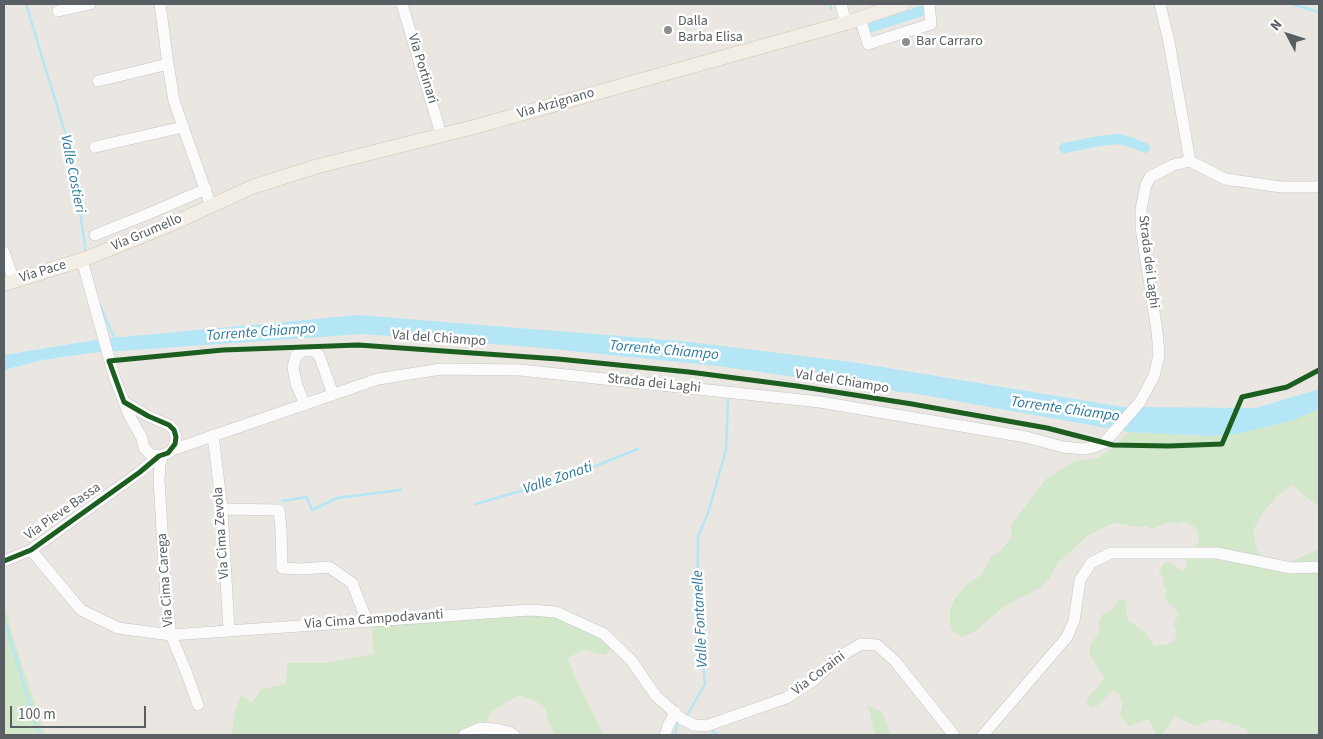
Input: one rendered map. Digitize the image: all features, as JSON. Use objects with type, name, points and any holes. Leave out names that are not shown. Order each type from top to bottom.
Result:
[{"type":"main road","name":"Via Arzignano","points":[[211,206],[252,187],[306,170],[474,126],[846,23],[903,4]]},
{"type":"main road","name":"Via Grumello","points":[[82,260],[211,206]]},
{"type":"main road","name":"Via Pace","points":[[9,282],[82,260]]},
{"type":"street","points":[[58,11],[90,4]]},
{"type":"street","points":[[160,4],[174,101],[211,206]]},
{"type":"street","name":"Via Portinari","points":[[402,4],[441,134]]},
{"type":"street","points":[[841,4],[846,23]]},
{"type":"street","points":[[860,18],[868,44],[931,24],[929,4]]},
{"type":"street","points":[[1160,4],[1169,42],[1190,161],[1225,179],[1281,187],[1319,187]]},
{"type":"street","points":[[98,81],[168,64]]},
{"type":"street","points":[[95,147],[184,128]]},
{"type":"street","name":"Strada dei Laghi","points":[[165,454],[214,435],[378,379],[441,368],[520,370],[829,404],[1026,437],[1063,448],[1083,449],[1094,447],[1104,443],[1140,402],[1154,376],[1159,355],[1141,228],[1141,209],[1146,185],[1150,177],[1173,165],[1190,161]]},
{"type":"street","points":[[95,235],[206,189]]},
{"type":"street","points":[[4,252],[9,282]]},
{"type":"street","points":[[82,260],[108,355],[129,415],[142,438],[146,450],[154,456],[165,454],[175,444],[176,437],[174,430],[166,424],[153,423],[145,428],[142,438]]},
{"type":"street","points":[[304,405],[296,383],[293,367],[296,356],[304,350],[312,351],[319,355],[332,394]]},
{"type":"street","points":[[124,402],[189,438],[198,441]]},
{"type":"street","name":"Via Cima Zevola","points":[[214,435],[222,510],[228,631]]},
{"type":"street","name":"Via Pieve Bassa","points":[[132,477],[142,463],[146,450]]},
{"type":"street","name":"Via Pieve Bassa","points":[[4,561],[31,550],[165,454]]},
{"type":"street","name":"Via Cima Carega","points":[[165,454],[160,464],[160,480],[166,596],[171,635],[198,705]]},
{"type":"street","points":[[146,468],[153,470],[160,480]]},
{"type":"street","points":[[222,510],[279,510],[282,568],[302,570],[329,567],[352,583],[367,621]]},
{"type":"street","name":"Via Cima Campodavanti","points":[[31,550],[81,610],[118,628],[171,635],[530,610],[556,612],[604,634],[631,660],[656,696],[682,719],[708,731]]},
{"type":"street","points":[[983,735],[1067,637],[1074,621],[1080,580],[1091,562],[1111,553],[1217,553],[1291,568],[1319,567]]},
{"type":"street","name":"Via Coraini","points":[[708,731],[786,698],[814,680],[839,657],[860,644],[877,645],[896,661],[954,735]]},
{"type":"street","points":[[665,735],[675,712]]},
{"type":"street","points":[[464,735],[480,728],[496,728],[514,735]]},
{"type":"green space","points":[[1319,409],[1319,507],[1292,485],[1278,495],[1265,510],[1253,532],[1257,550],[1263,561],[1281,566],[1319,549],[1319,735],[1247,735],[1247,729],[1215,719],[1195,726],[1175,716],[1162,735],[1156,735],[1149,719],[1128,726],[1119,714],[1122,708],[1122,701],[1119,694],[1113,690],[1097,706],[1091,707],[1086,702],[1104,678],[1089,653],[1090,645],[1099,633],[1099,620],[1103,614],[1111,611],[1119,598],[1126,601],[1126,615],[1129,621],[1147,634],[1154,646],[1168,644],[1175,639],[1177,632],[1173,626],[1179,613],[1168,603],[1165,596],[1167,590],[1159,571],[1164,563],[1170,561],[1181,571],[1187,568],[1187,553],[1198,543],[1199,536],[1197,529],[1185,521],[1179,524],[1172,522],[1151,529],[1144,526],[1137,527],[1116,523],[1109,525],[1087,536],[1057,564],[1050,578],[1040,588],[1006,605],[974,632],[961,637],[952,631],[950,609],[954,600],[966,585],[981,575],[991,557],[1000,551],[1012,537],[1011,525],[1046,479],[1074,461],[1097,458],[1111,449],[1129,432],[1212,436],[1237,434],[1294,420]]},
{"type":"green space","points":[[4,606],[22,665],[45,735],[4,735]]},
{"type":"green space","points":[[556,614],[616,644],[605,655],[584,650],[568,658],[576,680],[604,735],[555,735],[549,724],[546,710],[537,702],[519,695],[492,711],[479,735],[232,735],[234,714],[241,694],[252,703],[261,689],[286,684],[287,663],[325,663],[373,654],[372,624]]},
{"type":"green space","points":[[868,706],[882,711],[891,735],[875,735]]},
{"type":"water","name":"Torrente Chiampo","points":[[358,315],[681,341],[852,362],[1123,407],[1256,408],[1319,389],[1319,409],[1294,420],[1237,434],[1212,436],[1129,432],[923,395],[718,366],[532,347],[363,334],[91,353],[42,360],[4,370],[4,355],[101,339]]},
{"type":"waterway","name":"Valle Costieri","points":[[26,4],[71,152],[86,252]]},
{"type":"waterway","points":[[830,4],[831,9]]},
{"type":"waterway","points":[[1291,4],[1319,12]]},
{"type":"waterway","points":[[872,27],[922,11]]},
{"type":"waterway","points":[[1064,148],[1119,139],[1145,148]]},
{"type":"waterway","name":"Valle Costieri","points":[[99,303],[116,339]]},
{"type":"waterway","name":"Valle Fontanelle","points":[[686,717],[705,684],[697,603],[698,537],[708,513],[726,450],[728,399]]},
{"type":"waterway","name":"Valle Zonati","points":[[476,504],[565,478],[638,449]]},
{"type":"waterway","name":"Valle Zonati","points":[[282,501],[307,497],[312,510],[337,498],[401,490]]},
{"type":"waterway","name":"Valle Zonati","points":[[4,619],[39,735]]},
{"type":"waterway","name":"Valle Fontanelle","points":[[675,735],[678,723]]},
{"type":"waterway","points":[[711,729],[717,735]]},
{"type":"cycle path","name":"Val del Chiampo","points":[[4,561],[31,550],[140,472],[159,456],[168,453],[175,444],[174,430],[169,425],[148,416],[124,402],[109,361],[223,350],[358,345],[558,359],[689,372],[797,386],[1047,428],[1113,445],[1169,446],[1222,444],[1242,397],[1287,387],[1319,370]]},
{"type":"place","name":"Dalla Barba Elisa","points":[[668,30]]},
{"type":"place","name":"Bar Carraro","points":[[906,42]]}]
